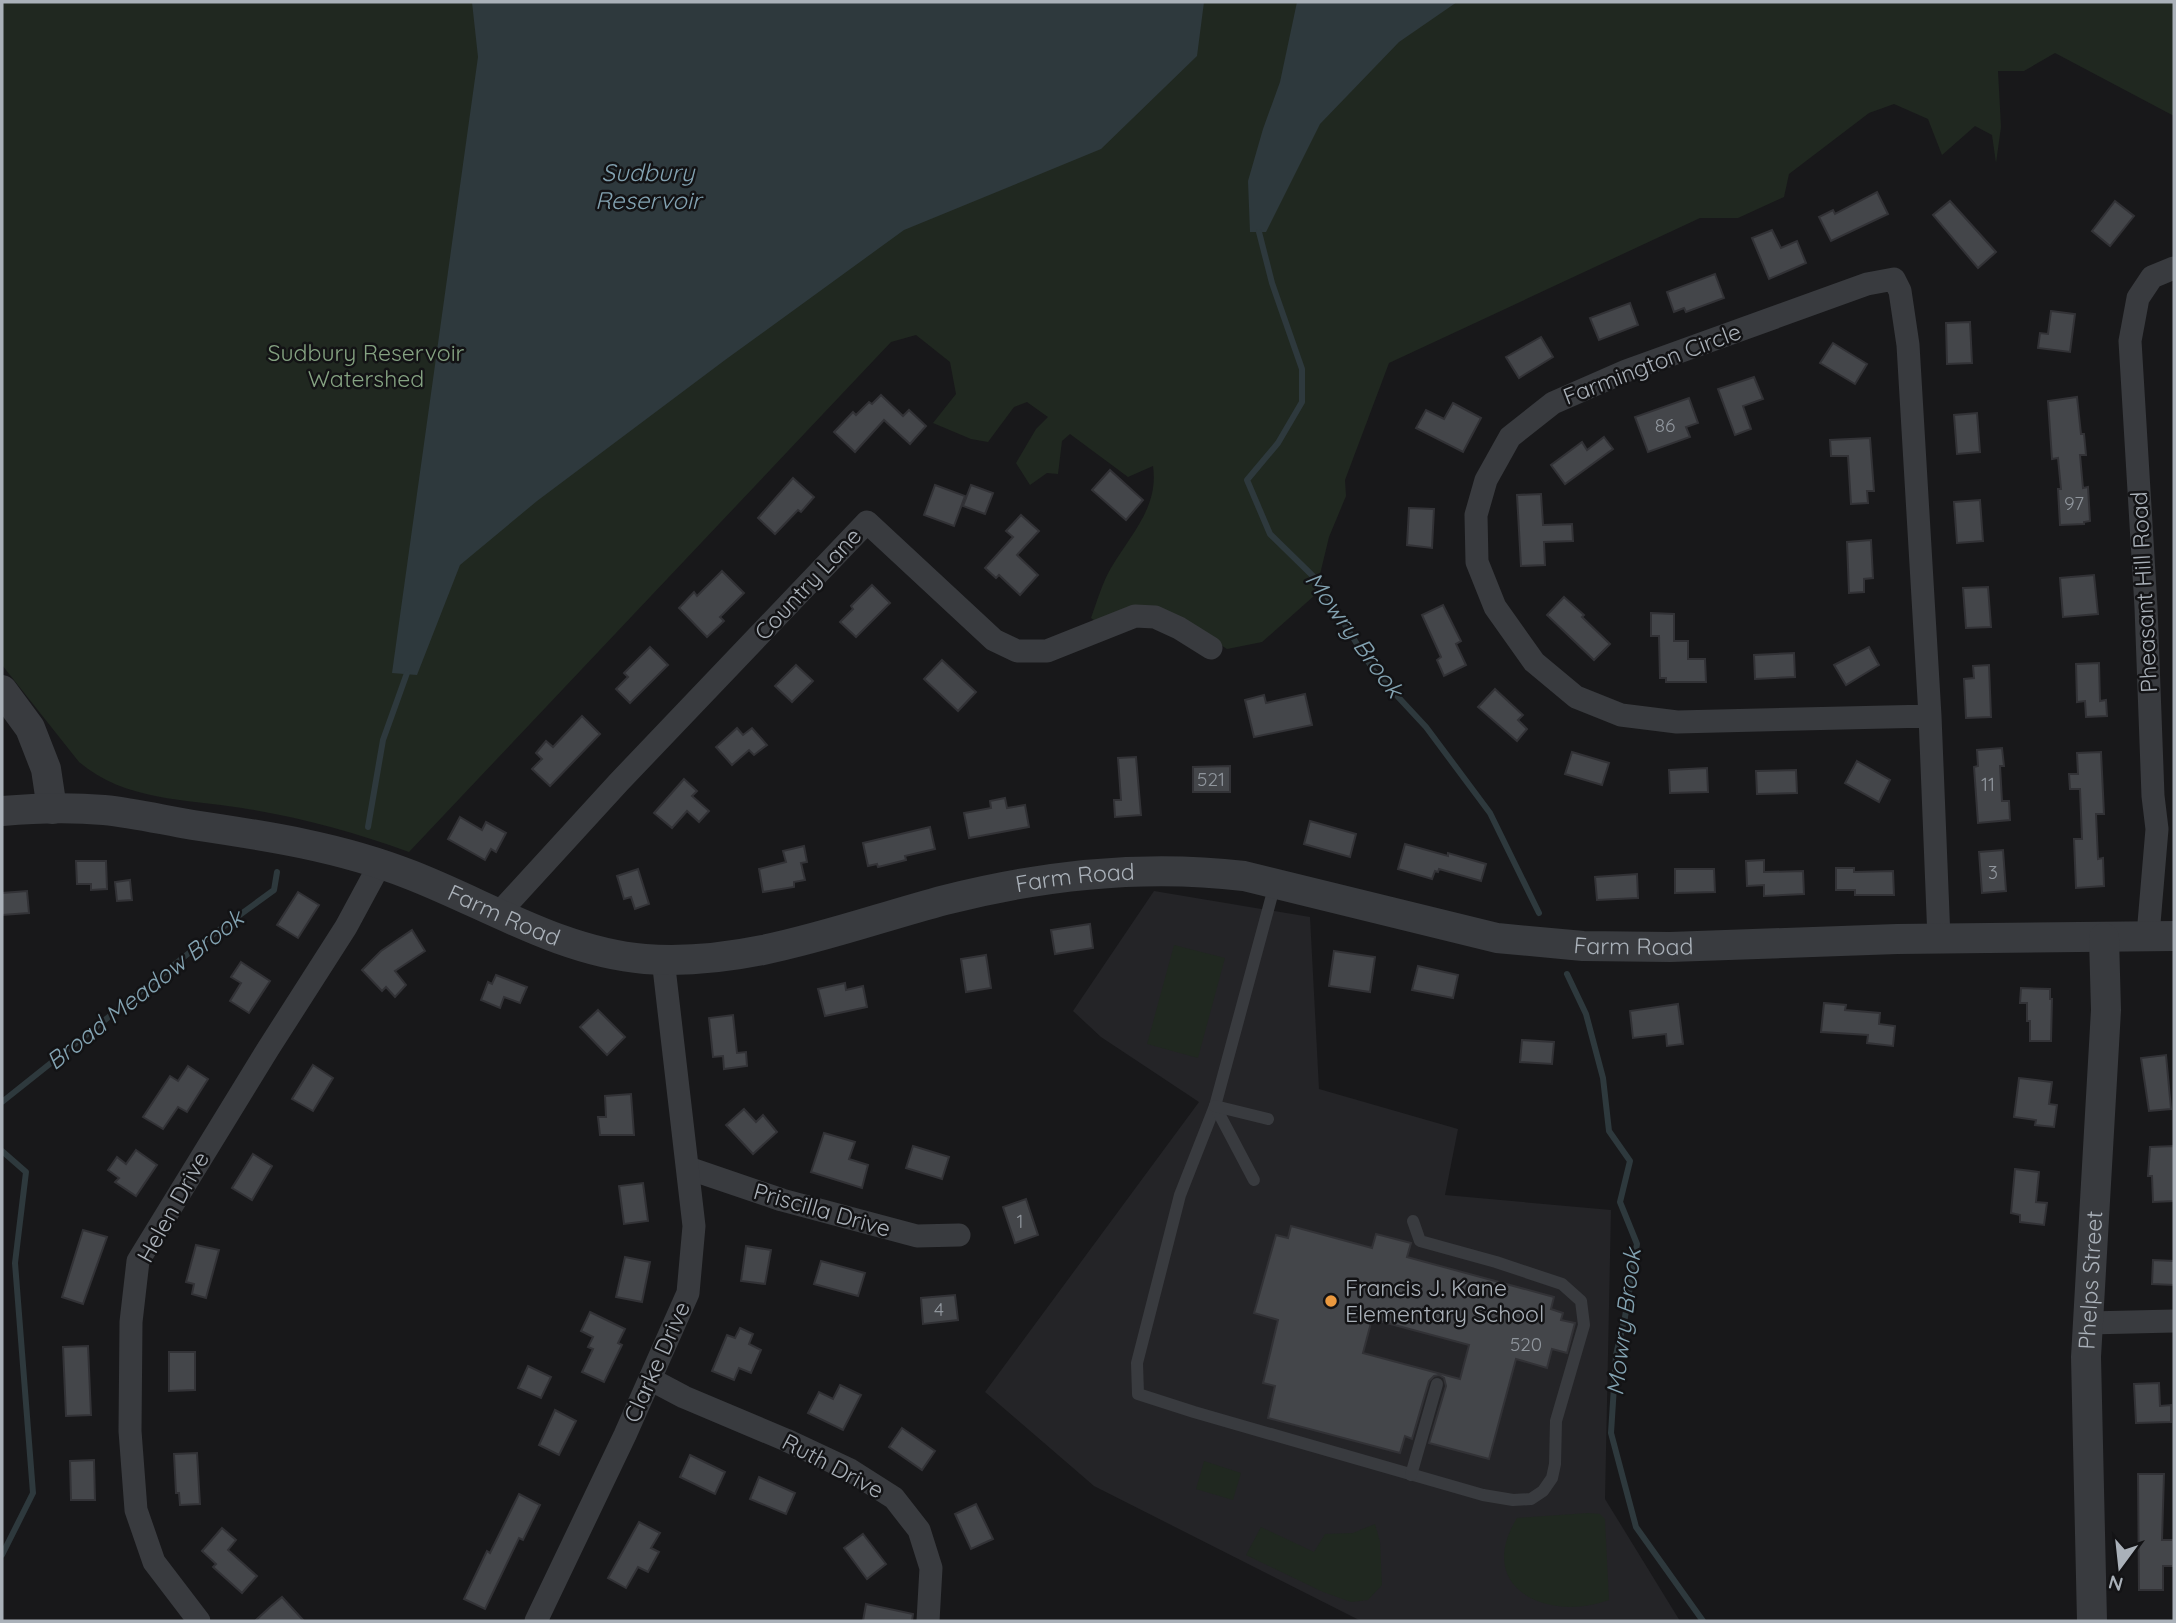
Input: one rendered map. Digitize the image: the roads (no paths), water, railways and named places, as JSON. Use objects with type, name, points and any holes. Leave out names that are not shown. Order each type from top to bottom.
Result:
[{"type":"street","name":"Pheasant Hill Road","points":[[2161,935],[2166,825],[2153,796],[2146,607],[2130,341],[2137,298],[2152,277],[2174,268]]},
{"type":"street","name":"Farmington Circle","points":[[1930,716],[1677,722],[1621,715],[1576,697],[1534,662],[1494,607],[1477,562],[1476,515],[1486,480],[1510,437],[1553,403],[1626,371],[1867,284],[1894,279],[1900,291],[1908,345],[1930,716],[1939,939]]},
{"type":"street","name":"Country Lane","points":[[499,913],[619,782],[867,522],[994,640],[1017,651],[1047,651],[1135,616],[1154,617],[1212,648]]},
{"type":"street","points":[[2,690],[30,728],[46,769],[52,809]]},
{"type":"street","name":"Farm Road","points":[[2,811],[104,810],[318,846],[380,864],[442,887],[561,940],[603,953],[663,959],[689,960],[775,947],[964,896],[1070,876],[1114,872],[1200,871],[1244,876],[1454,929],[1540,943],[1670,947],[2161,935]]},
{"type":"street","name":"Helen Drive","points":[[200,1621],[155,1562],[136,1510],[130,1431],[131,1322],[138,1261],[346,927],[380,864]]},
{"type":"street","name":"Phelps Street","points":[[2092,1621],[2086,1390],[2106,1010],[2104,938]]},
{"type":"street","name":"Clarke Drive","points":[[536,1621],[688,1293],[694,1226],[663,959]]},
{"type":"street","name":"Priscilla Drive","points":[[688,1168],[782,1200],[917,1236],[959,1235]]},
{"type":"street","points":[[2088,1323],[2174,1321]]},
{"type":"street","name":"Ruth Drive","points":[[650,1379],[684,1397],[850,1470],[894,1498],[919,1530],[931,1568],[928,1621]]},
{"type":"lane","points":[[1275,884],[1215,1106],[1180,1195],[1137,1363],[1138,1394],[1483,1495],[1513,1500],[1531,1499],[1543,1491],[1553,1471],[1556,1421],[1584,1325],[1580,1301],[1562,1284],[1420,1241],[1413,1221]]},
{"type":"lane","points":[[1215,1106],[1268,1119]]},
{"type":"lane","points":[[1215,1106],[1254,1180]]},
{"type":"lane","points":[[1411,1475],[1437,1384]]},
{"type":"water","name":"Sudbury Reservoir","points":[[472,2],[1204,2],[1197,56],[1101,149],[904,230],[725,360],[537,501],[460,565],[417,675],[392,673],[478,57]]},
{"type":"water","points":[[1297,2],[1457,2],[1399,42],[1320,124],[1266,232],[1250,232],[1248,181],[1280,82]]},
{"type":"waterway","name":"Mowry Brook","points":[[1259,232],[1272,283],[1302,369],[1302,402],[1278,443],[1247,480],[1270,534],[1316,579],[1374,671],[1426,727],[1490,813],[1539,913]]},
{"type":"waterway","name":"Broad Meadow Brook","points":[[368,827],[383,740],[407,673]]},
{"type":"waterway","name":"Broad Meadow Brook","points":[[2,1102],[204,941],[274,890],[277,872]]},
{"type":"waterway","name":"Mowry Brook","points":[[1567,974],[1586,1014],[1603,1078],[1609,1131],[1630,1161],[1620,1202],[1637,1244],[1616,1355],[1611,1433],[1636,1527],[1703,1621]]},
{"type":"waterway","name":"Broad Meadow Brook","points":[[2,1151],[26,1172],[15,1263],[33,1493],[2,1555]]},
{"type":"place","name":"Francis J. Kane Elementary School","points":[[1331,1301]]},
{"type":"park label","name":"Sudbury Reservoir Watershed","points":[[366,366]]}]
